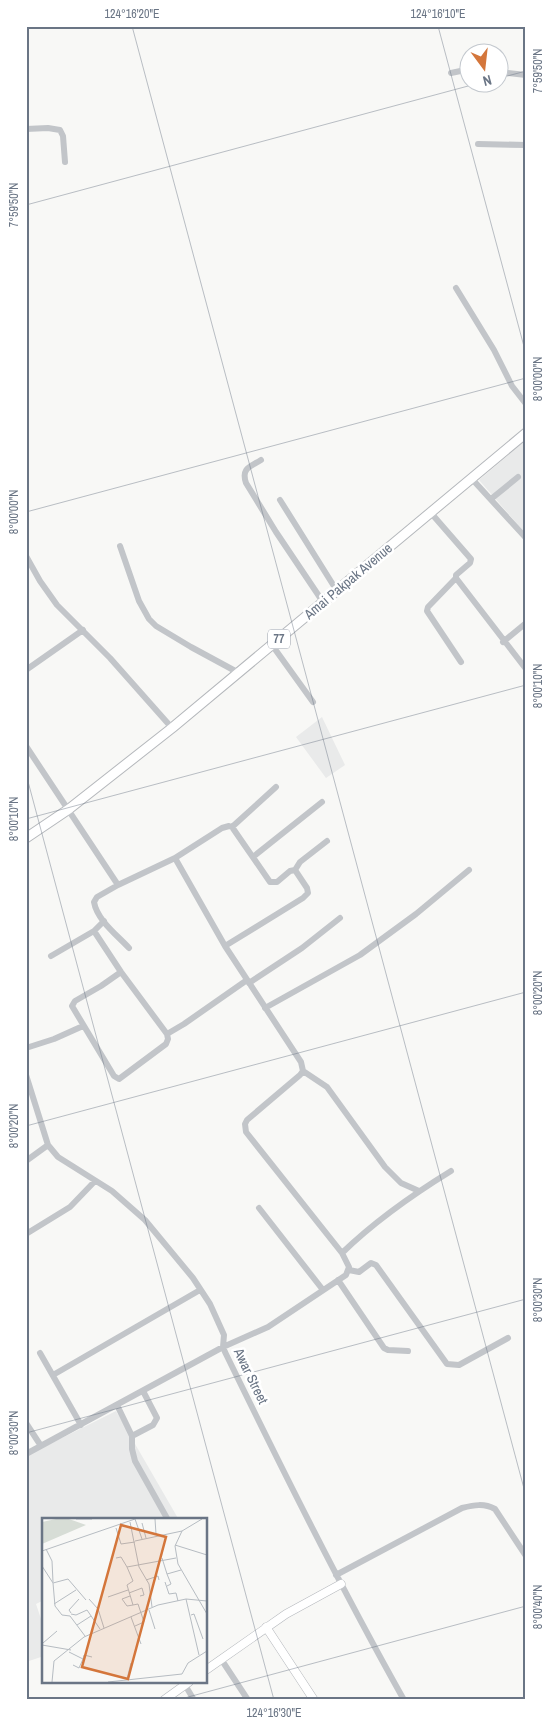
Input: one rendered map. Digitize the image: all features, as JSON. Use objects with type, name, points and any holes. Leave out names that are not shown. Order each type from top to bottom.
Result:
[{"type":"highway","name":"Amai Pakpak Avenue","points":[[26,838],[69,809],[172,728],[526,433]]},
{"type":"main road","points":[[208,1669],[266,1627],[341,1584]]},
{"type":"main road","points":[[266,1627],[314,1700]]},
{"type":"main road","points":[[164,1700],[187,1684]]},
{"type":"street","points":[[451,74],[460,72]]},
{"type":"street","points":[[510,73],[526,75]]},
{"type":"street","points":[[26,130],[48,128],[60,130],[63,136],[65,162]]},
{"type":"street","points":[[478,144],[526,145]]},
{"type":"street","points":[[456,288],[498,357],[512,386],[526,404]]},
{"type":"street","points":[[261,460],[246,469],[244,475],[246,483],[323,602]]},
{"type":"street","points":[[491,499],[518,477]]},
{"type":"street","points":[[472,479],[526,538]]},
{"type":"street","points":[[280,500],[337,591]]},
{"type":"street","points":[[431,513],[471,559],[470,563],[456,575],[456,578],[428,607],[427,611],[461,662]]},
{"type":"street","points":[[120,546],[139,601],[149,619],[156,626],[239,673]]},
{"type":"street","points":[[26,556],[40,581],[57,605],[83,630],[172,728]]},
{"type":"street","points":[[456,578],[503,642],[526,669]]},
{"type":"street","points":[[503,642],[526,623]]},
{"type":"street","points":[[26,670],[83,630]]},
{"type":"street","points":[[272,645],[313,702]]},
{"type":"street","points":[[26,746],[118,885]]},
{"type":"street","points":[[128,948],[104,921],[95,907],[94,900],[118,885],[175,858],[222,828],[232,827],[276,787]]},
{"type":"street","points":[[253,856],[322,802]]},
{"type":"street","points":[[232,827],[272,883],[277,882],[295,870],[300,862],[326,841]]},
{"type":"street","points":[[175,858],[225,946],[301,1062],[303,1071],[327,1086],[386,1167],[401,1183],[419,1190]]},
{"type":"street","points":[[225,946],[303,898],[308,893],[307,888],[295,870]]},
{"type":"street","points":[[265,1008],[360,955],[416,914],[469,870]]},
{"type":"street","points":[[167,1034],[302,948],[340,918]]},
{"type":"street","points":[[51,956],[94,931],[104,921]]},
{"type":"street","points":[[94,931],[121,972],[167,1034],[168,1039],[166,1044],[119,1079],[114,1076],[72,1008],[73,1003],[121,972]]},
{"type":"street","points":[[26,1048],[83,1026]]},
{"type":"street","points":[[303,1071],[247,1120],[244,1127],[342,1253],[349,1270]]},
{"type":"street","name":"Awar Street","points":[[26,1075],[48,1145],[58,1157],[112,1191],[145,1220],[210,1304],[222,1328],[224,1335],[223,1346],[252,1409],[364,1629],[404,1700]]},
{"type":"street","points":[[26,1161],[48,1145]]},
{"type":"street","points":[[342,1253],[373,1224],[419,1190],[451,1171]]},
{"type":"street","points":[[26,1234],[70,1206],[95,1181]]},
{"type":"street","points":[[259,1208],[323,1290]]},
{"type":"street","points":[[349,1270],[359,1272],[371,1263],[374,1263],[447,1364],[459,1365],[508,1338]]},
{"type":"street","points":[[26,1454],[223,1346],[268,1327],[338,1280],[349,1270]]},
{"type":"street","points":[[338,1280],[384,1348],[408,1351]]},
{"type":"street","points":[[53,1375],[200,1290]]},
{"type":"street","points":[[40,1353],[81,1425]]},
{"type":"street","points":[[132,1436],[152,1425],[157,1418],[143,1391]]},
{"type":"street","points":[[117,1405],[132,1436],[132,1449],[136,1461],[167,1518]]},
{"type":"street","points":[[26,1423],[41,1446]]},
{"type":"street","points":[[336,1575],[462,1508],[480,1504],[488,1505],[495,1509],[526,1556]]},
{"type":"street","points":[[221,1659],[248,1700]]},
{"type":"street","points":[[187,1684],[194,1700]]},
{"type":"shaded area","points":[[526,440],[526,534],[479,480]]},
{"type":"shaded area","points":[[322,717],[345,765],[326,778],[296,737]]},
{"type":"shaded area","points":[[116,1411],[178,1518],[42,1518],[42,1601],[36,1604],[42,1622],[42,1657],[26,1662],[26,1456]]}]
